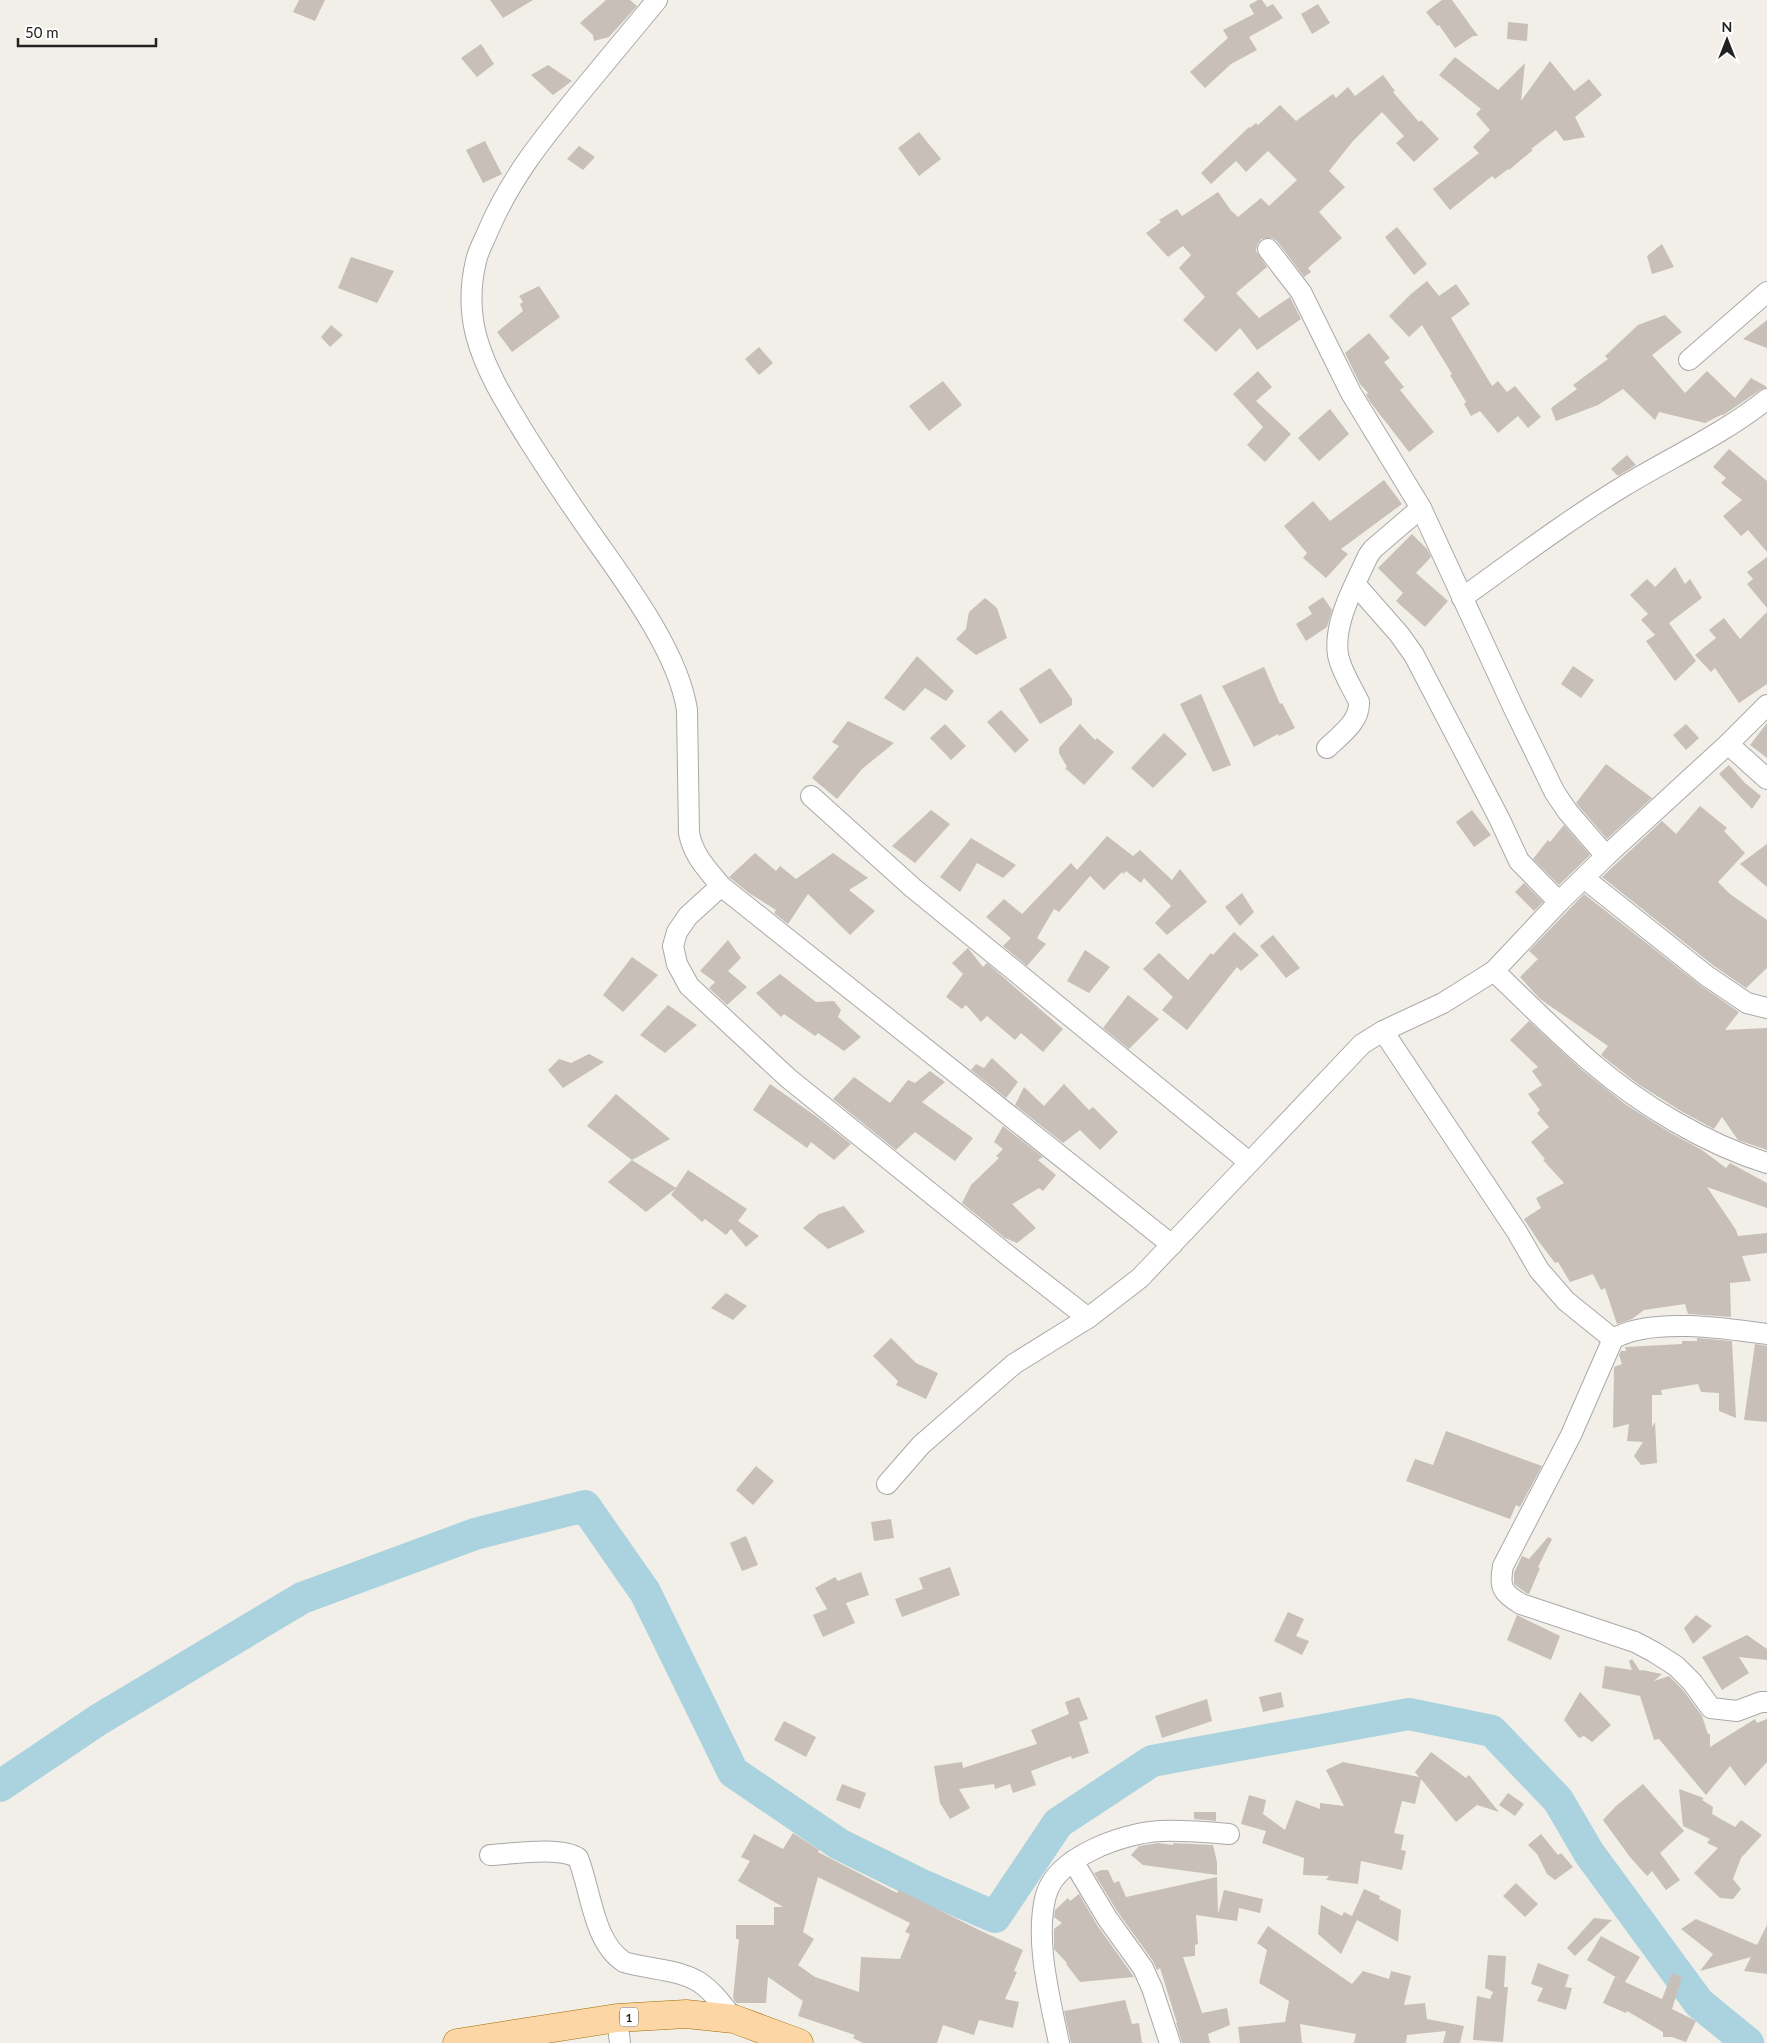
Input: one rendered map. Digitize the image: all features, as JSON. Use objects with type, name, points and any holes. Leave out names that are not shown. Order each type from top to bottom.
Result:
[{"type":"main road","name":"1","points":[[457,2043],[619,2030],[686,2014],[734,2018],[799,2043]]},
{"type":"street","points":[[657,0],[538,144],[509,186],[476,259],[471,288],[471,311],[476,335],[488,370],[515,419],[648,619],[675,669],[685,694],[689,727],[688,815],[691,845],[696,856],[721,886],[1172,1245]]},
{"type":"street","points":[[1268,249],[1301,292],[1351,393],[1421,508],[1555,792],[1568,812],[1606,856]]},
{"type":"street","points":[[1689,360],[1767,292]]},
{"type":"street","points":[[1462,598],[1576,517],[1625,486],[1703,442],[1767,399]]},
{"type":"street","points":[[1327,748],[1353,722],[1359,709],[1359,702],[1338,656],[1341,623],[1373,549],[1421,508]]},
{"type":"street","points":[[1356,585],[1394,627],[1414,655],[1519,860],[1559,902]]},
{"type":"street","points":[[887,1484],[921,1445],[1014,1364],[1088,1318],[1140,1278],[1362,1044],[1383,1031],[1444,1004],[1494,972],[1559,902],[1606,856],[1728,744],[1767,705]]},
{"type":"street","points":[[1728,744],[1767,779]]},
{"type":"street","points":[[811,796],[920,894],[1249,1162]]},
{"type":"street","points":[[1585,878],[1707,976],[1747,1003],[1767,1008]]},
{"type":"street","points":[[721,886],[688,916],[677,932],[673,946],[677,964],[689,986],[788,1078],[1088,1318]]},
{"type":"street","points":[[1494,972],[1592,1064],[1653,1108],[1700,1134],[1749,1157],[1767,1163]]},
{"type":"street","points":[[1383,1031],[1517,1232],[1539,1270],[1566,1301],[1612,1339]]},
{"type":"street","points":[[1767,1334],[1728,1329],[1654,1327],[1634,1329],[1612,1339],[1571,1435],[1503,1566],[1501,1579],[1502,1588],[1508,1596],[1521,1604],[1635,1642],[1654,1652],[1676,1666],[1692,1682],[1711,1708],[1736,1711],[1761,1702],[1767,1702]]},
{"type":"street","points":[[1059,2043],[1046,1985],[1042,1918],[1046,1894],[1055,1877],[1073,1861],[1098,1848],[1135,1834],[1159,1831],[1186,1831],[1229,1834]]},
{"type":"street","points":[[490,1855],[550,1852],[570,1854],[578,1858],[602,1936],[616,1957],[624,1962],[686,1976],[698,1982],[712,1993],[734,2018]]},
{"type":"street","points":[[1073,1861],[1107,1918],[1143,1968],[1170,2043]]},
{"type":"building","points":[[299,0],[325,0],[315,21],[293,12]]},
{"type":"building","points":[[490,0],[533,0],[503,18]]},
{"type":"building","points":[[606,0],[630,0],[637,6],[609,37],[594,41],[593,35],[580,23]]},
{"type":"building","points":[[1262,0],[1267,7],[1273,4],[1283,18],[1249,37],[1257,50],[1231,64],[1205,88],[1190,72],[1228,38],[1223,30],[1254,14],[1249,5]]},
{"type":"building","points":[[1442,0],[1452,0],[1478,36],[1473,36],[1455,48],[1439,25],[1437,26],[1426,12]]},
{"type":"building","points":[[1318,4],[1330,23],[1312,34],[1301,14]]},
{"type":"building","points":[[1508,22],[1528,24],[1527,41],[1507,39]]},
{"type":"building","points":[[481,44],[494,64],[477,77],[461,58]]},
{"type":"building","points":[[1455,57],[1498,90],[1525,63],[1521,101],[1550,61],[1574,91],[1589,79],[1602,95],[1575,117],[1585,137],[1564,141],[1556,130],[1531,149],[1533,150],[1509,170],[1495,179],[1492,176],[1450,210],[1433,189],[1479,153],[1473,147],[1490,130],[1476,114],[1481,109],[1439,75]]},
{"type":"building","points":[[548,65],[572,81],[553,95],[531,75]]},
{"type":"building","points":[[1383,75],[1395,91],[1393,92],[1419,122],[1421,120],[1439,139],[1414,162],[1396,143],[1404,136],[1382,112],[1353,141],[1329,171],[1345,187],[1319,212],[1342,238],[1308,268],[1311,272],[1304,277],[1277,241],[1272,238],[1261,239],[1256,251],[1267,267],[1236,293],[1259,318],[1290,297],[1301,319],[1257,350],[1240,328],[1216,352],[1183,320],[1205,297],[1179,268],[1191,255],[1183,246],[1168,257],[1146,233],[1161,222],[1159,220],[1177,209],[1182,216],[1218,192],[1232,212],[1238,217],[1261,198],[1269,206],[1297,180],[1268,151],[1246,172],[1236,161],[1211,184],[1201,173],[1249,127],[1256,123],[1258,125],[1280,105],[1296,121],[1333,94],[1336,98],[1348,87],[1355,96]]},
{"type":"building","points":[[919,132],[941,159],[919,176],[898,148]]},
{"type":"building","points":[[485,141],[502,174],[483,183],[466,150]]},
{"type":"building","points":[[579,146],[595,157],[583,170],[567,159]]},
{"type":"building","points":[[1397,227],[1427,264],[1414,275],[1385,237]]},
{"type":"building","points":[[1662,244],[1674,267],[1652,274],[1647,256]]},
{"type":"building","points":[[351,257],[394,271],[377,303],[338,288]]},
{"type":"building","points":[[1427,281],[1439,296],[1456,284],[1470,304],[1451,318],[1492,386],[1498,381],[1507,392],[1515,386],[1541,417],[1528,428],[1518,416],[1498,433],[1480,411],[1471,416],[1464,404],[1466,402],[1450,375],[1452,374],[1422,325],[1409,337],[1389,316]]},
{"type":"building","points":[[539,286],[560,317],[512,352],[497,332],[523,311],[520,304],[523,302],[519,296]]},
{"type":"building","points":[[1665,315],[1682,332],[1652,355],[1685,393],[1707,371],[1735,398],[1751,378],[1767,387],[1722,416],[1723,414],[1705,423],[1659,412],[1655,420],[1623,389],[1598,405],[1556,421],[1551,408],[1577,389],[1573,385],[1608,359],[1605,356],[1638,325]]},
{"type":"building","points":[[1767,320],[1767,348],[1743,339]]},
{"type":"building","points":[[331,325],[343,335],[330,347],[321,337]]},
{"type":"building","points":[[1369,333],[1390,358],[1384,362],[1404,387],[1400,390],[1434,432],[1409,452],[1371,403],[1366,395],[1368,393],[1360,384],[1345,353]]},
{"type":"building","points":[[759,347],[773,363],[759,375],[745,359]]},
{"type":"building","points":[[1258,371],[1272,387],[1256,401],[1291,434],[1265,462],[1247,445],[1263,427],[1233,394]]},
{"type":"building","points":[[943,381],[962,405],[929,431],[909,406]]},
{"type":"building","points":[[1330,409],[1349,434],[1319,461],[1298,438]]},
{"type":"building","points":[[1729,449],[1767,481],[1767,552],[1748,530],[1741,536],[1723,516],[1742,500],[1721,483],[1726,478],[1713,467]]},
{"type":"building","points":[[1627,455],[1636,465],[1618,476],[1611,469]]},
{"type":"building","points":[[1384,480],[1402,504],[1341,549],[1348,554],[1326,578],[1303,558],[1307,553],[1284,526],[1313,501],[1330,521]]},
{"type":"building","points":[[1412,534],[1427,549],[1431,557],[1416,573],[1448,601],[1425,627],[1396,601],[1403,593],[1378,568]]},
{"type":"building","points":[[1767,557],[1767,608],[1747,584],[1753,579],[1747,572]]},
{"type":"building","points":[[1675,567],[1685,584],[1690,579],[1702,598],[1669,623],[1696,661],[1675,681],[1646,641],[1655,635],[1641,620],[1648,614],[1630,595],[1647,579],[1655,587]]},
{"type":"building","points":[[1323,597],[1332,610],[1327,627],[1306,641],[1296,624],[1312,614],[1308,607]]},
{"type":"building","points":[[985,598],[997,608],[1007,638],[976,655],[956,639],[966,629],[969,612]]},
{"type":"building","points":[[1767,612],[1767,684],[1739,703],[1715,668],[1711,672],[1695,655],[1716,638],[1709,630],[1724,618],[1740,639]]},
{"type":"building","points":[[917,656],[954,691],[946,701],[925,688],[904,711],[884,698]]},
{"type":"building","points":[[1573,666],[1594,680],[1581,698],[1561,684]]},
{"type":"building","points":[[1264,667],[1280,704],[1282,703],[1295,728],[1279,736],[1278,734],[1254,747],[1222,686]]},
{"type":"building","points":[[1050,668],[1072,699],[1072,705],[1040,724],[1019,689]]},
{"type":"building","points":[[1201,694],[1231,765],[1213,772],[1180,704]]},
{"type":"building","points":[[1001,710],[1029,740],[1015,753],[987,722]]},
{"type":"building","points":[[848,721],[894,743],[862,769],[837,799],[812,778],[839,746],[832,742]]},
{"type":"building","points":[[1767,723],[1767,758],[1750,745]]},
{"type":"building","points":[[945,724],[966,746],[951,760],[930,738]]},
{"type":"building","points":[[1080,724],[1095,740],[1097,738],[1114,752],[1084,785],[1065,768],[1067,767],[1059,753],[1059,748]]},
{"type":"building","points":[[1686,724],[1699,738],[1686,750],[1673,735]]},
{"type":"building","points":[[1164,733],[1187,754],[1153,788],[1131,768]]},
{"type":"building","points":[[1606,764],[1652,798],[1607,839],[1576,803]]},
{"type":"building","points":[[1729,765],[1745,783],[1761,796],[1752,809],[1719,774]]},
{"type":"building","points":[[1700,806],[1727,828],[1724,831],[1745,853],[1718,882],[1730,894],[1767,920],[1767,968],[1746,988],[1714,966],[1602,877],[1662,821],[1676,834]]},
{"type":"building","points":[[931,810],[950,824],[915,863],[892,846]]},
{"type":"building","points":[[1472,810],[1491,835],[1474,847],[1456,822]]},
{"type":"building","points":[[1564,825],[1590,855],[1559,885],[1533,859],[1548,840],[1550,842]]},
{"type":"building","points":[[1107,836],[1133,856],[1140,850],[1172,880],[1180,869],[1207,902],[1167,935],[1155,923],[1171,906],[1144,878],[1141,883],[1126,871],[1123,874],[1122,872],[1104,890],[1090,876],[1059,912],[1054,909],[1037,938],[1046,944],[1027,966],[1003,946],[1011,938],[986,917],[1004,899],[1022,914],[1071,863],[1077,870]]},
{"type":"building","points":[[971,838],[1016,865],[1003,878],[977,863],[960,892],[940,877]]},
{"type":"building","points":[[1767,844],[1767,887],[1740,864]]},
{"type":"building","points":[[755,853],[776,871],[780,866],[796,879],[833,853],[868,878],[849,890],[875,911],[850,935],[808,894],[788,924],[774,913],[776,910],[749,893],[729,877]]},
{"type":"building","points":[[1524,883],[1543,902],[1534,911],[1515,892]]},
{"type":"building","points":[[1242,893],[1254,912],[1240,926],[1225,907]]},
{"type":"building","points":[[1584,894],[1700,985],[1739,1012],[1725,1030],[1767,1028],[1767,1150],[1738,1140],[1722,1117],[1714,1129],[1638,1084],[1601,1055],[1608,1046],[1540,999],[1520,977],[1538,959],[1529,951]]},
{"type":"building","points":[[1234,932],[1259,955],[1241,971],[1237,967],[1187,1030],[1162,1010],[1173,997],[1143,969],[1159,953],[1188,980],[1211,953],[1213,955]]},
{"type":"building","points":[[1273,935],[1300,968],[1286,978],[1260,946]]},
{"type":"building","points":[[728,940],[741,958],[728,971],[747,987],[727,1005],[709,988],[715,982],[700,971]]},
{"type":"building","points":[[968,948],[983,967],[987,963],[1063,1029],[1043,1052],[1021,1033],[1015,1040],[987,1016],[981,1022],[966,1005],[962,1009],[946,997],[963,974],[952,963]]},
{"type":"building","points":[[1085,950],[1110,967],[1089,993],[1067,981]]},
{"type":"building","points":[[632,957],[658,975],[623,1012],[603,995]]},
{"type":"building","points":[[780,974],[816,1002],[834,1001],[841,1010],[838,1017],[861,1037],[844,1051],[818,1033],[815,1036],[784,1014],[781,1017],[756,993]]},
{"type":"building","points":[[1128,995],[1159,1019],[1129,1049],[1103,1028]]},
{"type":"building","points":[[668,1005],[697,1025],[665,1053],[640,1035]]},
{"type":"building","points":[[1529,1021],[1582,1070],[1625,1104],[1702,1150],[1726,1168],[1730,1163],[1767,1183],[1767,1208],[1707,1187],[1736,1230],[1738,1236],[1767,1233],[1767,1253],[1742,1256],[1751,1281],[1730,1283],[1731,1317],[1688,1314],[1685,1304],[1644,1310],[1632,1319],[1617,1324],[1605,1288],[1601,1290],[1593,1274],[1570,1282],[1558,1262],[1555,1263],[1537,1239],[1524,1219],[1541,1208],[1536,1198],[1564,1183],[1543,1160],[1545,1159],[1531,1142],[1549,1127],[1537,1113],[1540,1110],[1528,1094],[1542,1085],[1532,1071],[1538,1067],[1510,1040]]},
{"type":"building","points":[[589,1054],[604,1062],[563,1088],[548,1070],[559,1059],[571,1063]]},
{"type":"building","points":[[992,1058],[1018,1082],[1006,1098],[971,1070],[976,1064],[984,1068]]},
{"type":"building","points":[[930,1071],[945,1082],[922,1102],[973,1138],[955,1161],[915,1132],[896,1150],[833,1099],[854,1077],[890,1103],[908,1080],[915,1083]]},
{"type":"building","points":[[770,1084],[851,1144],[834,1160],[811,1142],[807,1148],[753,1110]]},
{"type":"building","points":[[1064,1084],[1089,1110],[1093,1107],[1118,1132],[1100,1150],[1080,1130],[1063,1143],[1015,1105],[1024,1087],[1044,1106]]},
{"type":"building","points":[[616,1094],[670,1139],[632,1160],[587,1126]]},
{"type":"building","points":[[1003,1126],[1043,1157],[1038,1160],[1056,1175],[1043,1191],[1039,1188],[1012,1204],[1036,1228],[1017,1243],[1005,1238],[962,1203],[971,1185],[999,1158],[996,1156],[1003,1149],[994,1142]]},
{"type":"building","points":[[632,1160],[676,1188],[646,1212],[608,1182]]},
{"type":"building","points":[[688,1170],[747,1209],[738,1221],[759,1236],[746,1247],[731,1229],[726,1235],[705,1219],[702,1222],[671,1195]]},
{"type":"building","points":[[844,1206],[865,1232],[828,1249],[803,1228],[819,1214]]},
{"type":"building","points":[[726,1293],[747,1306],[733,1320],[711,1308]]},
{"type":"building","points":[[891,1338],[916,1363],[938,1373],[926,1399],[896,1385],[898,1381],[873,1356]]},
{"type":"building","points":[[1697,1338],[1732,1341],[1736,1418],[1719,1411],[1719,1393],[1701,1392],[1698,1384],[1661,1390],[1662,1395],[1652,1395],[1652,1427],[1655,1422],[1657,1463],[1641,1465],[1634,1456],[1643,1442],[1627,1441],[1629,1424],[1613,1428],[1614,1367],[1622,1364],[1619,1355],[1621,1351],[1626,1351],[1625,1347],[1682,1344],[1682,1341],[1697,1341]]},
{"type":"building","points":[[1755,1344],[1767,1346],[1767,1422],[1744,1420]]},
{"type":"building","points":[[1446,1431],[1542,1466],[1520,1507],[1516,1505],[1510,1519],[1406,1481],[1415,1459],[1433,1465]]},
{"type":"building","points":[[756,1466],[774,1481],[753,1505],[736,1490]]},
{"type":"building","points":[[891,1519],[894,1538],[874,1541],[871,1522]]},
{"type":"building","points":[[746,1536],[758,1565],[742,1571],[730,1543]]},
{"type":"building","points":[[1548,1537],[1552,1539],[1538,1567],[1540,1568],[1529,1594],[1526,1593],[1514,1584],[1514,1573],[1522,1556],[1529,1559]]},
{"type":"building","points":[[950,1567],[960,1595],[902,1617],[895,1599],[923,1589],[919,1578]]},
{"type":"building","points":[[861,1572],[869,1595],[846,1603],[855,1623],[823,1637],[813,1615],[827,1609],[815,1588],[835,1577],[838,1581]]},
{"type":"building","points":[[1288,1612],[1304,1619],[1296,1636],[1309,1641],[1302,1655],[1274,1641]]},
{"type":"building","points":[[1517,1615],[1560,1636],[1551,1660],[1507,1640]]},
{"type":"building","points":[[1696,1615],[1712,1626],[1693,1644],[1684,1628]]},
{"type":"building","points":[[1747,1635],[1767,1649],[1767,1660],[1739,1657],[1749,1673],[1722,1690],[1702,1657]]},
{"type":"building","points":[[1632,1659],[1640,1671],[1662,1674],[1654,1681],[1669,1676],[1683,1690],[1702,1716],[1708,1734],[1710,1734],[1710,1747],[1755,1719],[1757,1723],[1767,1719],[1767,1762],[1745,1786],[1730,1766],[1706,1795],[1659,1739],[1654,1740],[1640,1696],[1602,1688],[1605,1666],[1632,1670],[1629,1661]]},
{"type":"building","points":[[1281,1692],[1284,1707],[1263,1712],[1259,1697]]},
{"type":"building","points":[[1580,1692],[1611,1725],[1592,1742],[1584,1736],[1579,1738],[1564,1720]]},
{"type":"building","points":[[1079,1697],[1088,1719],[1079,1722],[1089,1753],[1072,1759],[1071,1756],[1031,1771],[1036,1785],[1013,1793],[1010,1784],[995,1789],[994,1784],[959,1789],[970,1808],[950,1819],[940,1803],[934,1766],[962,1762],[963,1768],[1037,1744],[1031,1730],[1069,1714],[1065,1702]]},
{"type":"building","points":[[1207,1699],[1212,1721],[1162,1738],[1155,1716]]},
{"type":"building","points":[[784,1721],[816,1737],[806,1757],[774,1740]]},
{"type":"building","points":[[1431,1752],[1466,1778],[1469,1775],[1499,1812],[1477,1805],[1456,1822],[1421,1779],[1415,1804],[1402,1801],[1394,1833],[1404,1835],[1401,1850],[1406,1851],[1402,1870],[1361,1861],[1358,1884],[1326,1880],[1329,1876],[1303,1875],[1304,1858],[1262,1843],[1266,1831],[1241,1824],[1249,1795],[1266,1800],[1263,1814],[1285,1830],[1296,1800],[1320,1809],[1320,1803],[1344,1806],[1326,1770],[1343,1762],[1419,1777],[1415,1772]]},
{"type":"building","points":[[842,1784],[866,1793],[860,1809],[836,1800]]},
{"type":"building","points":[[1643,1784],[1684,1831],[1660,1853],[1680,1880],[1666,1890],[1652,1871],[1647,1876],[1630,1857],[1603,1820],[1616,1806]]},
{"type":"building","points":[[1679,1789],[1704,1798],[1702,1800],[1713,1807],[1712,1814],[1735,1827],[1741,1820],[1762,1835],[1741,1858],[1733,1879],[1741,1889],[1733,1899],[1720,1898],[1694,1873],[1718,1848],[1707,1843],[1710,1839],[1683,1826]]},
{"type":"building","points":[[1508,1793],[1524,1804],[1515,1816],[1499,1805]]},
{"type":"building","points":[[1194,1812],[1216,1812],[1216,1821],[1194,1819]]},
{"type":"building","points":[[793,1833],[819,1850],[818,1852],[897,1893],[899,1890],[1023,1950],[1014,1971],[1017,1972],[1005,1999],[1019,2002],[1013,2028],[979,2020],[974,2035],[943,2025],[937,2043],[863,2043],[853,2038],[855,2035],[798,2016],[803,2001],[768,1977],[766,2003],[736,2003],[733,1998],[739,1939],[736,1939],[736,1925],[774,1925],[774,1907],[783,1907],[738,1881],[750,1861],[741,1857],[754,1834],[783,1849]],"holes":[[[818,1877],[910,1923],[905,1932],[910,1934],[900,1959],[861,1957],[859,1992],[815,1977],[798,1965],[814,1939],[803,1932]]]},
{"type":"building","points":[[1541,1834],[1558,1855],[1561,1853],[1573,1867],[1555,1880],[1547,1874],[1537,1854],[1528,1845]]},
{"type":"building","points":[[1158,1843],[1213,1845],[1217,1862],[1217,1875],[1143,1865],[1131,1855],[1139,1846]]},
{"type":"building","points":[[1108,1870],[1114,1883],[1119,1881],[1126,1897],[1217,1877],[1218,1914],[1224,1890],[1263,1899],[1260,1913],[1239,1908],[1237,1921],[1196,1915],[1198,1944],[1195,1945],[1195,1956],[1183,1957],[1202,2013],[1227,2008],[1230,2025],[1208,2034],[1210,2043],[1182,2043],[1160,1968],[1157,1970],[1153,1961],[1117,1911],[1094,1873]]},
{"type":"building","points":[[1516,1883],[1538,1904],[1525,1917],[1503,1896]]},
{"type":"building","points":[[1364,1889],[1380,1896],[1379,1899],[1401,1910],[1398,1942],[1357,1920],[1341,1954],[1318,1934],[1321,1905],[1342,1916],[1344,1912],[1352,1916]]},
{"type":"building","points":[[1079,1894],[1097,1925],[1134,1977],[1080,1982],[1067,1963],[1054,1949],[1054,1929],[1062,1923],[1054,1917],[1055,1910],[1068,1898],[1070,1901]]},
{"type":"building","points":[[1594,1918],[1612,1920],[1575,1956],[1567,1948]]},
{"type":"building","points":[[1696,1919],[1757,1945],[1767,1925],[1767,1974],[1744,1971],[1751,1957],[1700,1971],[1713,1954],[1681,1929]]},
{"type":"building","points":[[1268,1926],[1352,1984],[1363,1971],[1389,1979],[1391,1971],[1411,1976],[1404,2005],[1425,2003],[1427,2019],[1464,2026],[1460,2043],[1443,2043],[1446,2031],[1407,2035],[1406,2043],[1354,2043],[1356,2034],[1300,2024],[1302,2043],[1240,2043],[1238,2027],[1285,2022],[1289,2001],[1259,1983],[1267,1950],[1257,1943]]},
{"type":"building","points":[[1601,1936],[1640,1957],[1625,1982],[1662,1999],[1672,1973],[1682,1977],[1672,2009],[1696,2021],[1686,2042],[1672,2037],[1663,2037],[1663,2032],[1627,2011],[1626,2013],[1603,2003],[1615,1977],[1624,1982],[1587,1960]]},
{"type":"building","points":[[1488,1955],[1506,1956],[1504,1987],[1508,1987],[1503,2042],[1473,2040],[1477,1996],[1490,1999],[1493,1992],[1485,1988]]},
{"type":"building","points":[[1538,1963],[1569,1975],[1565,1987],[1572,1988],[1566,2010],[1537,2001],[1543,1988],[1531,1984]]},
{"type":"building","points":[[1125,2000],[1132,2024],[1139,2023],[1142,2043],[1071,2043],[1064,2011]]},
{"type":"waterway","points":[[0,1786],[98,1720],[302,1598],[475,1534],[585,1506],[645,1592],[733,1772],[839,1844],[924,1886],[995,1917],[1058,1823],[1152,1761],[1409,1714],[1492,1731],[1558,1800],[1589,1853],[1699,2003],[1748,2043]]}]
